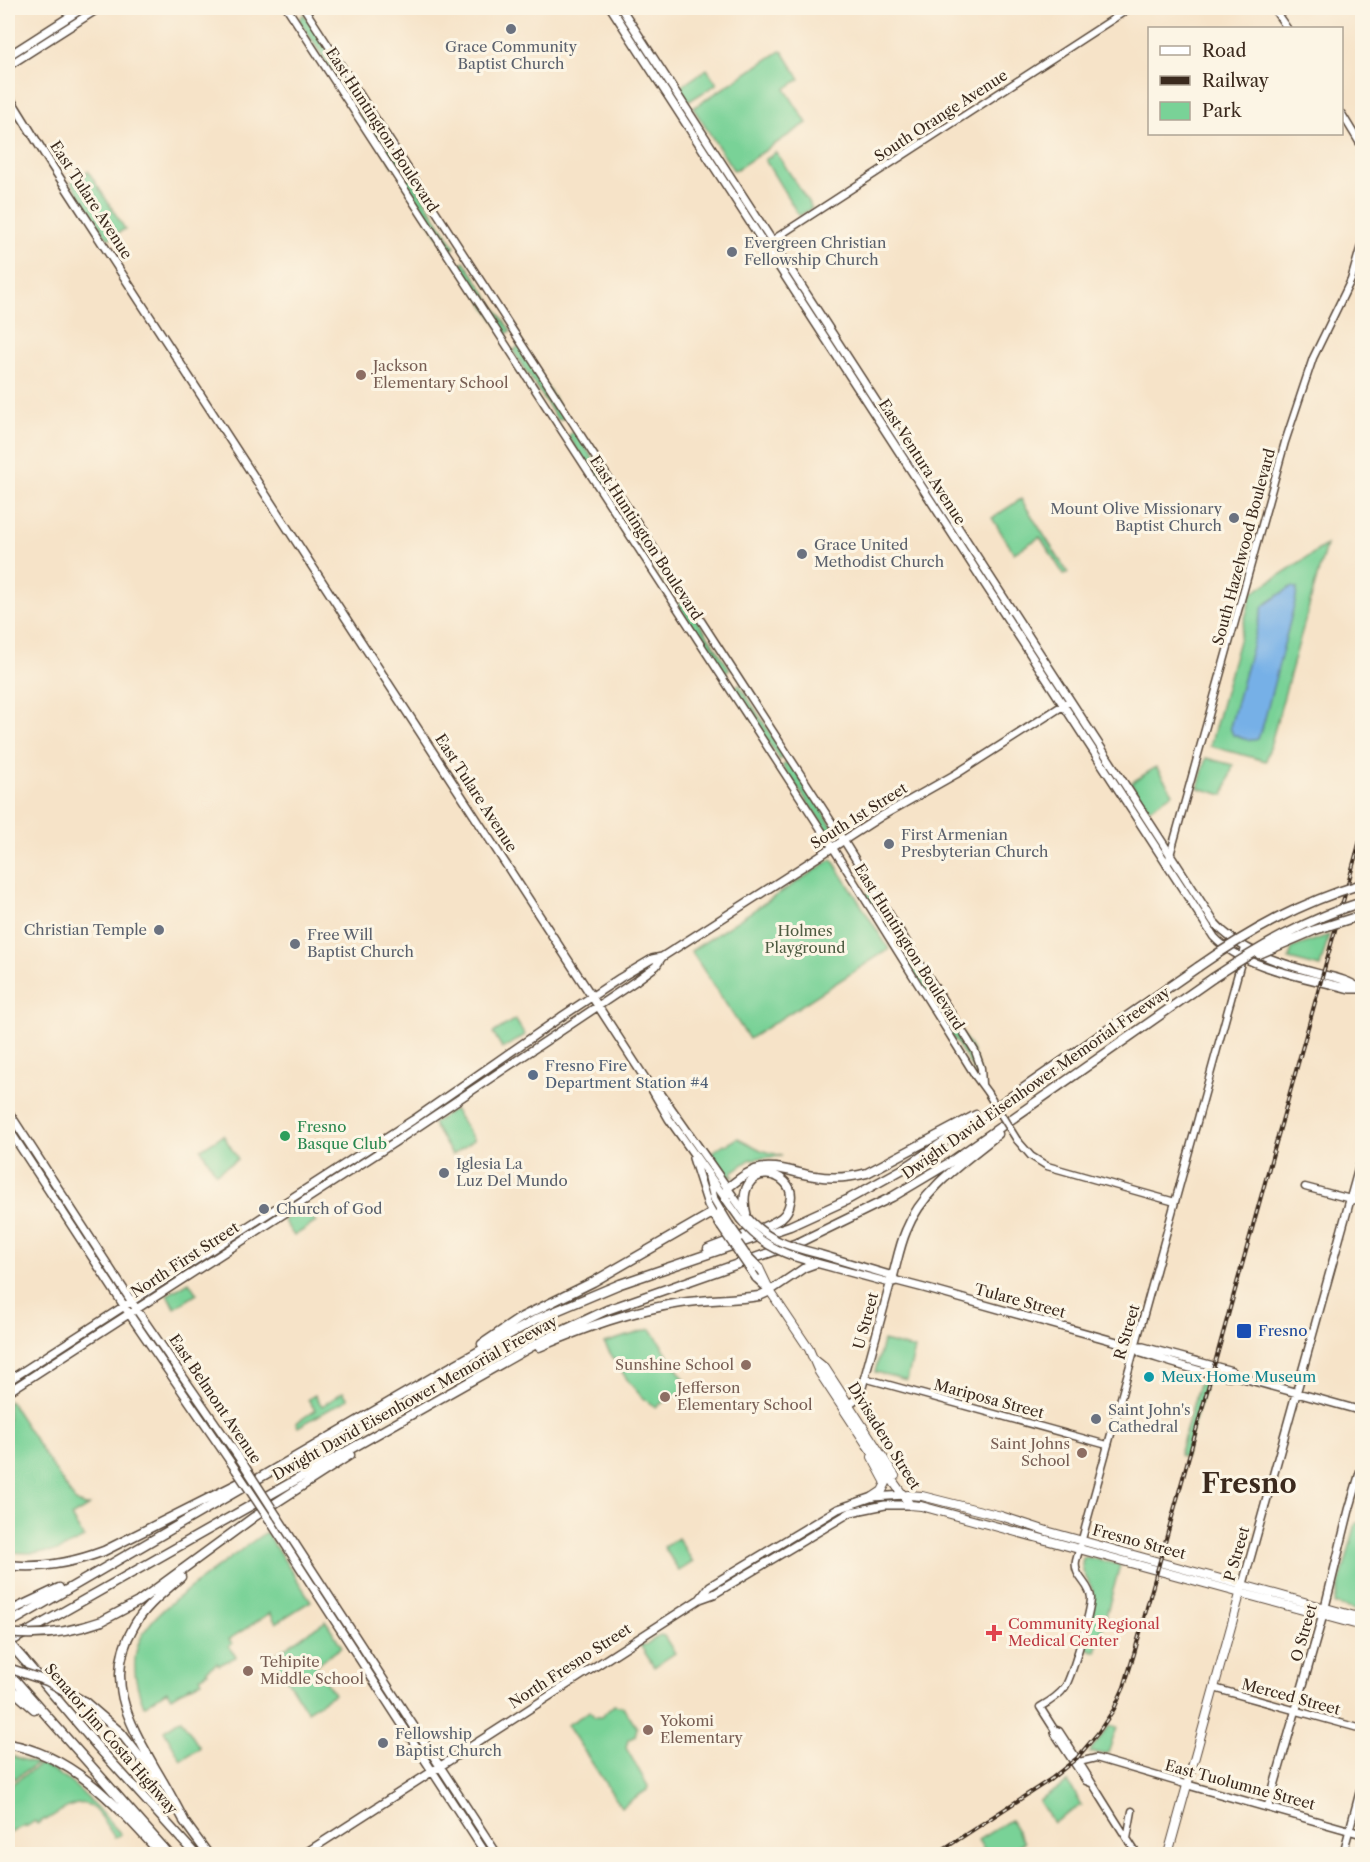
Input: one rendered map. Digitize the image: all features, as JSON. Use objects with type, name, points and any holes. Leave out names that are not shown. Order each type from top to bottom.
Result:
[{"type":"highway","name":"Dwight David Eisenhower Memorial Freeway","points":[[8,1624],[335,1433],[537,1319],[589,1295],[790,1226],[847,1200],[929,1153],[1246,934],[1308,903],[1362,882]]},
{"type":"highway","points":[[1210,979],[1284,934],[1323,916],[1362,902]]},
{"type":"highway","points":[[1210,979],[1296,937],[1362,915]]},
{"type":"highway","name":"Dwight David Eisenhower Memorial Freeway","points":[[8,1642],[506,1360],[577,1323],[658,1292],[778,1251],[857,1216],[927,1177],[1210,979]]},
{"type":"highway","points":[[724,1198],[727,1188],[751,1172],[763,1168],[832,1178],[867,1173],[1018,1092]]},
{"type":"highway","points":[[893,1280],[906,1230],[924,1199],[943,1180],[1048,1092]]},
{"type":"highway","points":[[652,1272],[780,1219],[788,1210],[791,1198],[788,1186],[774,1175],[761,1175],[754,1179],[746,1187],[744,1193],[745,1216]]},
{"type":"highway","points":[[440,1373],[522,1317],[593,1282],[713,1214],[719,1216],[760,1274]]},
{"type":"highway","points":[[444,1396],[547,1344],[620,1318],[665,1305],[759,1296],[770,1291]]},
{"type":"highway","points":[[8,1634],[34,1635],[64,1632],[102,1621],[138,1602],[275,1502],[335,1466],[392,1426]]},
{"type":"highway","points":[[8,1565],[51,1566],[104,1551],[335,1433]]},
{"type":"highway","points":[[186,1824],[127,1717],[121,1688],[121,1666],[129,1636],[144,1611],[218,1544]]},
{"type":"highway","points":[[8,1612],[100,1570]]},
{"type":"highway","name":"Senator Jim Costa Highway","points":[[8,1642],[195,1854]]},
{"type":"highway","points":[[8,1670],[47,1681],[85,1702],[115,1726],[134,1747],[208,1854]]},
{"type":"highway","points":[[8,1670],[169,1854]]},
{"type":"highway","points":[[8,1686],[62,1733]]},
{"type":"highway","points":[[8,1744],[57,1760],[81,1774],[161,1854]]},
{"type":"main road","points":[[8,56],[83,8]]},
{"type":"main road","points":[[81,19],[83,13],[91,8]]},
{"type":"main road","points":[[8,66],[99,8]]},
{"type":"main road","name":"East Ventura Avenue","points":[[611,8],[768,242],[1214,922],[1229,938],[1245,948],[1297,967],[1352,982],[1361,989]]},
{"type":"main road","name":"East Ventura Avenue","points":[[621,8],[1167,866],[1210,931],[1224,947],[1242,958]]},
{"type":"main road","name":"East Tulare Avenue","points":[[8,95],[57,175],[592,996],[654,1095],[705,1155],[745,1216]]},
{"type":"main road","name":"South 1st Street","points":[[557,1032],[656,966],[662,957],[883,815],[956,774],[1070,701]]},
{"type":"main road","name":"South 1st Street","points":[[533,1037],[652,958],[662,957]]},
{"type":"main road","points":[[1242,958],[1350,989],[1361,989]]},
{"type":"main road","name":"North First Street","points":[[8,1392],[395,1142],[557,1032]]},
{"type":"main road","points":[[512,1062],[515,1055],[531,1043],[533,1037]]},
{"type":"main road","name":"North First Street","points":[[8,1381],[413,1120],[533,1037]]},
{"type":"main road","name":"East Tulare Avenue","points":[[650,1086],[660,1094],[688,1148],[724,1198],[745,1216]]},
{"type":"main road","name":"East Belmont Avenue","points":[[8,1111],[131,1301],[277,1516],[497,1854]]},
{"type":"main road","name":"East Belmont Avenue","points":[[8,1128],[124,1306],[270,1521],[486,1854]]},
{"type":"main road","points":[[688,1148],[713,1214]]},
{"type":"main road","points":[[705,1155],[714,1199],[725,1225]]},
{"type":"main road","name":"P Street","points":[[1168,1854],[1362,1157]]},
{"type":"main road","name":"Tulare Street","points":[[745,1216],[761,1231],[779,1242],[893,1280]]},
{"type":"main road","name":"Tulare Street","points":[[745,1216],[753,1235],[766,1245],[805,1260],[893,1280],[1135,1347],[1141,1353],[1194,1368],[1229,1377],[1236,1376],[1362,1411]]},
{"type":"main road","points":[[191,1273],[193,1267],[207,1257],[215,1247]]},
{"type":"main road","points":[[770,1291],[804,1268],[821,1264]]},
{"type":"main road","name":"Divisadero Street","points":[[760,1274],[849,1418],[905,1495]]},
{"type":"main road","name":"U Street","points":[[849,1404],[859,1395],[893,1280]]},
{"type":"main road","name":"Divisadero Street","points":[[814,1359],[825,1368],[849,1404],[910,1505]]},
{"type":"main road","points":[[824,1379],[835,1389],[844,1403],[849,1404]]},
{"type":"main road","points":[[849,1418],[856,1422],[866,1437],[876,1446]]},
{"type":"main road","points":[[867,1445],[886,1483],[882,1491],[873,1497]]},
{"type":"main road","name":"O Street","points":[[1268,1807],[1324,1611],[1362,1466]]},
{"type":"main road","name":"Fresno Street","points":[[905,1495],[922,1496],[1001,1516],[1080,1544]]},
{"type":"main road","name":"North Fresno Street","points":[[700,1599],[710,1587],[847,1504],[873,1497],[905,1495]]},
{"type":"main road","name":"North Fresno Street","points":[[304,1854],[700,1599],[714,1594],[851,1512],[885,1505],[910,1505]]},
{"type":"main road","name":"Fresno Street","points":[[910,1505],[1080,1544],[1324,1611],[1362,1618]]},
{"type":"main road","name":"Fresno Street","points":[[1324,1611],[1362,1626]]},
{"type":"main road","name":"East Tuolumne Street","points":[[1188,1785],[1362,1834]]},
{"type":"street","name":"East Huntington Boulevard","points":[[287,8],[833,848],[1017,1140],[1030,1156],[1047,1166],[1175,1202]]},
{"type":"street","name":"East Huntington Boulevard","points":[[304,8],[844,841],[975,1051],[981,1068],[982,1084]]},
{"type":"street","name":"South Orange Avenue","points":[[768,242],[1130,8]]},
{"type":"street","points":[[1274,8],[1286,27]]},
{"type":"street","points":[[1343,117],[1362,147]]},
{"type":"street","name":"South Hazelwood Boulevard","points":[[1167,866],[1285,442],[1313,358],[1351,280],[1362,242]]},
{"type":"street","points":[[778,764],[790,757]]},
{"type":"street","name":"R Street","points":[[1054,1729],[1040,1707],[1057,1695],[1066,1684],[1090,1604],[1089,1592],[1076,1569],[1080,1544],[1245,948]]},
{"type":"street","points":[[1305,1186],[1362,1202]]},
{"type":"street","name":"Mariposa Street","points":[[864,1378],[1107,1444]]},
{"type":"street","name":"Merced Street","points":[[1214,1688],[1362,1729]]},
{"type":"street","points":[[1054,1729],[1059,1731],[1085,1770],[1091,1784],[1137,1854]]},
{"type":"street","points":[[1054,1729],[1086,1781],[1091,1784]]},
{"type":"street","name":"East Tuolumne Street","points":[[1079,1762],[1096,1758],[1107,1760],[1109,1763],[1188,1785]]},
{"type":"street","points":[[1085,1770],[1086,1765],[1091,1762],[1109,1763]]},
{"type":"street","points":[[1343,1854],[1362,1783]]},
{"type":"street","points":[[1127,1839],[1132,1812]]},
{"type":"green space","points":[[304,14],[348,80],[342,85],[299,20]]},
{"type":"green space","points":[[780,51],[783,52],[800,79],[785,89],[807,123],[734,171],[693,108]]},
{"type":"green space","points":[[707,69],[717,84],[688,100],[679,88]]},
{"type":"green space","points":[[357,95],[401,162],[393,166],[351,100]]},
{"type":"green space","points":[[776,152],[812,208],[799,216],[765,160]]},
{"type":"green space","points":[[88,171],[125,229],[108,239],[71,182]]},
{"type":"green space","points":[[410,177],[455,247],[450,251],[447,250],[404,183]]},
{"type":"green space","points":[[464,261],[511,331],[504,335],[459,267]]},
{"type":"green space","points":[[519,346],[522,347],[565,416],[560,420],[557,419],[513,351]]},
{"type":"green space","points":[[575,431],[620,500],[614,504],[568,436]]},
{"type":"green space","points":[[1021,499],[1068,573],[1064,575],[1040,537],[1014,553],[992,518]]},
{"type":"green space","points":[[630,515],[675,585],[669,589],[623,520]]},
{"type":"green space","points":[[1326,545],[1266,761],[1210,746],[1252,593]]},
{"type":"green space","points":[[684,600],[730,669],[724,674],[678,605]]},
{"type":"green space","points":[[739,684],[785,756],[780,760],[733,690]]},
{"type":"green space","points":[[1206,758],[1233,765],[1224,795],[1198,788]]},
{"type":"green space","points":[[788,762],[833,827],[827,830],[782,766]]},
{"type":"green space","points":[[1156,767],[1173,793],[1149,809],[1131,783]]},
{"type":"green space","name":"Holmes Playground","points":[[832,859],[889,949],[749,1039],[691,951]]},
{"type":"green space","points":[[871,890],[903,939],[896,944],[865,895]]},
{"type":"green space","points":[[1329,935],[1320,967],[1289,959],[1292,948]]},
{"type":"green space","points":[[910,952],[944,1006],[937,1010],[903,956]]},
{"type":"green space","points":[[951,1017],[972,1049],[980,1073],[978,1077],[944,1023]]},
{"type":"green space","points":[[515,1019],[525,1035],[503,1049],[493,1033]]},
{"type":"green space","points":[[454,1109],[474,1140],[452,1155],[433,1124]]},
{"type":"green space","points":[[223,1135],[238,1159],[216,1173],[201,1149]]},
{"type":"green space","points":[[738,1138],[761,1150],[782,1156],[751,1159],[731,1173],[734,1177],[726,1176],[711,1153]]},
{"type":"green space","points":[[304,1206],[316,1222],[294,1236],[283,1220]]},
{"type":"green space","points":[[189,1282],[197,1294],[175,1308],[167,1295]]},
{"type":"green space","points":[[651,1329],[689,1387],[656,1407],[633,1387],[604,1343]]},
{"type":"green space","points":[[883,1341],[915,1349],[907,1380],[875,1372]]},
{"type":"green space","points":[[1201,1376],[1206,1381],[1185,1457],[1179,1455]]},
{"type":"green space","points":[[343,1392],[348,1399],[298,1427],[296,1423],[315,1410],[308,1399],[315,1395],[322,1406]]},
{"type":"green space","points":[[8,1401],[75,1501],[89,1506],[71,1517],[84,1538],[58,1551],[8,1552]]},
{"type":"green space","points":[[1356,1523],[1362,1524],[1362,1612],[1334,1604]]},
{"type":"green space","points":[[266,1532],[311,1601],[276,1623],[270,1613],[229,1639],[232,1644],[229,1646],[236,1657],[219,1665],[217,1663],[200,1677],[202,1681],[172,1697],[167,1691],[144,1706],[137,1683],[135,1664],[137,1647],[144,1633],[167,1607]]},
{"type":"green space","points":[[678,1538],[693,1562],[679,1571],[664,1547]]},
{"type":"green space","points":[[1083,1558],[1120,1565],[1096,1652],[1083,1647],[1094,1605],[1092,1588],[1084,1574],[1082,1564]]},
{"type":"green space","points":[[326,1621],[342,1647],[316,1665],[334,1694],[307,1711],[273,1658],[274,1655]]},
{"type":"green space","points":[[660,1635],[664,1636],[675,1653],[654,1667],[640,1645],[645,1645]]},
{"type":"green space","points":[[614,1705],[623,1707],[637,1728],[635,1736],[628,1740],[626,1748],[648,1786],[647,1790],[621,1807],[567,1725],[590,1711],[594,1717],[601,1717]]},
{"type":"green space","points":[[181,1719],[200,1748],[181,1760],[164,1730]]},
{"type":"green space","points":[[1109,1726],[1117,1728],[1108,1753],[1089,1753]]},
{"type":"green space","points":[[8,1755],[37,1764],[14,1779],[8,1769]]},
{"type":"green space","points":[[40,1765],[64,1777],[94,1804],[121,1834],[115,1838],[93,1808],[86,1804],[79,1804],[60,1811],[37,1824],[35,1821],[8,1834],[8,1789]]},
{"type":"green space","points":[[1068,1782],[1082,1805],[1053,1823],[1039,1801]]},
{"type":"green space","points":[[1010,1820],[1024,1842],[1005,1854],[987,1854],[978,1840]]},
{"type":"water","points":[[1291,587],[1297,588],[1296,598],[1258,739],[1252,740],[1233,735],[1230,727],[1263,606]]},
{"type":"railway","points":[[936,1854],[1051,1779],[1077,1758],[1114,1709],[1124,1687],[1362,833]]},
{"type":"place","name":"Grace Community Baptist Church","points":[[511,29]]},
{"type":"place","name":"Evergreen Christian Fellowship Church","points":[[732,252]]},
{"type":"place","name":"Jackson Elementary School","points":[[361,375]]},
{"type":"place","name":"Mount Olive Missionary Baptist Church","points":[[1234,518]]},
{"type":"place","name":"Grace United Methodist Church","points":[[802,554]]},
{"type":"place","name":"First Armenian Presbyterian Church","points":[[889,844]]},
{"type":"place","name":"Christian Temple","points":[[159,930]]},
{"type":"place","name":"Free Will Baptist Church","points":[[295,944]]},
{"type":"place","name":"Fresno Fire Department Station #4","points":[[533,1075]]},
{"type":"place","name":"Fresno Basque Club","points":[[285,1136]]},
{"type":"place","name":"Iglesia La Luz Del Mundo","points":[[444,1173]]},
{"type":"place","name":"Church of God","points":[[264,1209]]},
{"type":"place","name":"Fresno","points":[[1244,1331]]},
{"type":"place","name":"Sunshine School","points":[[746,1365]]},
{"type":"place","name":"Meux Home Museum","points":[[1149,1377]]},
{"type":"place","name":"Jefferson Elementary School","points":[[665,1397]]},
{"type":"place","name":"Saint John's Cathedral","points":[[1096,1419]]},
{"type":"place","name":"Saint Johns School","points":[[1082,1453]]},
{"type":"place","name":"Community Regional Medical Center","points":[[994,1633]]},
{"type":"place","name":"Tehipite Middle School","points":[[248,1671]]},
{"type":"place","name":"Yokomi Elementary","points":[[648,1730]]},
{"type":"place","name":"Fellowship Baptist Church","points":[[383,1743]]},
{"type":"district","name":"Fresno","points":[[1249,1484]]}]
